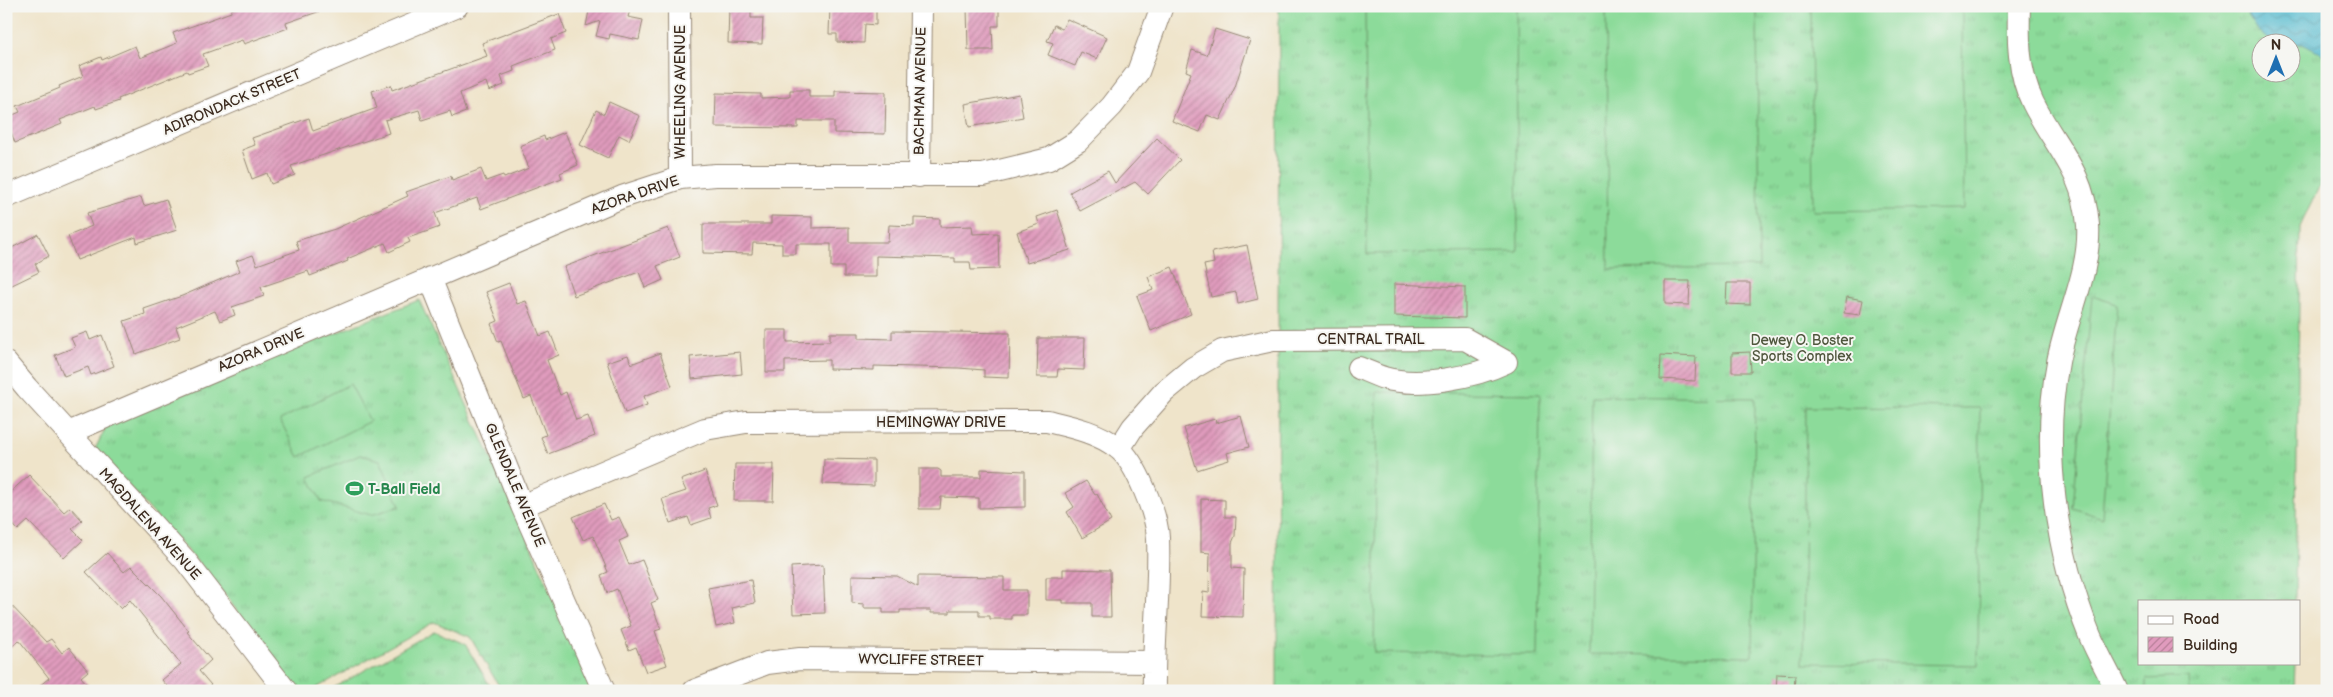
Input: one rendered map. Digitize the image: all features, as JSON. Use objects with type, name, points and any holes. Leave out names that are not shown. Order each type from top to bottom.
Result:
[{"type":"street","name":"ADIRONDACK STREET","points":[[6,197],[457,6]]},
{"type":"street","name":"WHEELING AVENUE","points":[[679,6],[680,178]]},
{"type":"street","name":"BACHMAN AVENUE","points":[[919,176],[921,6]]},
{"type":"street","name":"AZORA DRIVE","points":[[68,433],[622,197],[680,178],[716,175],[983,175],[1049,159],[1078,141],[1112,106],[1138,72],[1162,6]]},
{"type":"street","points":[[2019,6],[2019,41],[2026,84],[2043,121],[2073,167],[2080,185],[2088,224],[2086,252],[2058,361],[2052,408],[2055,499],[2064,557],[2091,638],[2117,691]]},
{"type":"street","name":"GLENDALE AVENUE","points":[[430,278],[522,506],[604,691]]},
{"type":"street","name":"CENTRAL TRAIL","points":[[1119,449],[1133,427],[1164,392],[1193,368],[1222,351],[1273,340],[1465,339],[1506,362],[1489,370],[1440,380],[1412,382],[1385,379],[1359,368]]},
{"type":"street","name":"MAGDALENA AVENUE","points":[[6,363],[185,560],[286,691]]},
{"type":"street","name":"HEMINGWAY DRIVE","points":[[522,506],[704,429],[746,422],[1047,422],[1091,432],[1119,449],[1135,471],[1149,499],[1158,536],[1154,691]]},
{"type":"street","name":"WYCLIFFE STREET","points":[[694,691],[767,663],[800,659],[1154,662]]},
{"type":"green space","name":"Dewey O. Boster Sports Complex","points":[[1279,6],[2327,6],[2327,170],[2300,227],[2295,600],[2138,600],[2138,664],[2295,664],[2294,691],[1277,691]]},
{"type":"green space","points":[[1365,6],[1516,6],[1518,252],[1367,254]]},
{"type":"green space","points":[[1606,6],[1757,6],[1759,267],[1608,269]]},
{"type":"green space","points":[[1811,6],[1962,6],[1964,209],[1813,211]]},
{"type":"green space","points":[[2092,296],[2117,304],[2102,518],[2073,508]]},
{"type":"green space","points":[[419,300],[525,532],[592,691],[502,691],[470,637],[434,622],[311,691],[298,691],[212,578],[95,449],[108,423]]},
{"type":"green space","points":[[350,384],[370,421],[299,457],[280,420]]},
{"type":"green space","points":[[1377,392],[1540,394],[1537,655],[1374,653]]},
{"type":"green space","points":[[1592,396],[1755,398],[1752,656],[1589,654]]},
{"type":"green space","points":[[1806,407],[1980,408],[1978,665],[1803,663]]},
{"type":"green space","name":"T-Ball Field","points":[[360,455],[380,460],[400,506],[371,515],[321,501],[309,477]]},
{"type":"green space","points":[[434,631],[465,644],[493,691],[328,691]]},
{"type":"green space","points":[[2188,677],[2189,691],[2147,691],[2147,679]]},
{"type":"water","points":[[2242,6],[2327,6],[2327,57],[2300,44],[2300,32],[2260,32]]},
{"type":"building","points":[[240,6],[329,8],[286,23],[288,28],[244,44],[242,40],[203,54],[208,66],[188,73],[187,71],[118,99],[119,101],[96,109],[95,106],[60,120],[62,124],[15,143],[6,118],[20,112],[17,106],[83,76],[79,66],[101,57],[102,60],[135,46],[140,58],[177,43],[173,33],[231,12],[231,10]]},
{"type":"building","points":[[590,6],[634,6],[630,10],[628,17],[643,20],[639,40],[610,34],[609,39],[596,36],[600,21],[586,26]]},
{"type":"building","points":[[729,6],[751,6],[751,18],[763,18],[762,44],[728,43]]},
{"type":"building","points":[[830,6],[876,6],[876,25],[865,24],[864,43],[837,42],[837,34],[829,34]]},
{"type":"building","points":[[967,6],[999,6],[999,26],[992,26],[993,50],[968,50]]},
{"type":"building","points":[[559,14],[566,33],[551,39],[555,50],[513,66],[514,71],[501,76],[504,85],[489,91],[486,82],[460,93],[466,112],[452,117],[450,111],[422,120],[419,110],[385,120],[389,133],[291,166],[295,175],[271,184],[267,173],[252,179],[242,150],[255,145],[252,138],[309,118],[313,131],[377,108],[372,91],[391,85],[392,90],[487,56],[482,43]]},
{"type":"building","points":[[1067,19],[1107,37],[1097,59],[1081,52],[1075,66],[1048,55],[1053,43],[1047,41],[1054,25],[1062,29]]},
{"type":"building","points":[[1215,29],[1250,40],[1235,87],[1220,120],[1207,115],[1200,132],[1172,121],[1191,73],[1186,71],[1192,50],[1207,55]]},
{"type":"building","points":[[790,90],[809,90],[809,97],[835,97],[835,91],[886,92],[885,134],[834,133],[834,121],[798,121],[798,128],[715,127],[716,93],[761,94],[761,98],[790,97]]},
{"type":"building","points":[[1019,94],[1023,117],[969,127],[965,104]]},
{"type":"building","points":[[609,102],[640,116],[629,140],[619,135],[608,158],[580,145],[596,110],[604,114]]},
{"type":"building","points":[[565,132],[578,165],[560,173],[562,178],[481,209],[477,198],[435,213],[440,227],[408,238],[410,242],[389,252],[385,243],[347,259],[348,261],[310,276],[308,271],[261,287],[264,296],[232,307],[235,315],[220,321],[215,311],[176,327],[180,338],[136,354],[124,321],[145,314],[144,309],[182,296],[240,271],[236,261],[253,255],[257,265],[299,250],[296,241],[335,229],[408,196],[406,192],[451,176],[452,180],[481,169],[486,181],[503,175],[504,178],[529,168],[520,146],[544,136],[545,140]]},
{"type":"building","points":[[1157,138],[1180,160],[1148,194],[1135,182],[1080,211],[1070,192],[1108,171],[1115,183]]},
{"type":"building","points":[[141,197],[144,206],[166,199],[177,230],[137,243],[136,237],[77,260],[68,236],[92,226],[87,213]]},
{"type":"building","points":[[1057,210],[1070,250],[1027,263],[1017,232],[1039,224],[1037,217]]},
{"type":"building","points":[[771,216],[812,217],[812,228],[849,227],[849,242],[888,242],[889,225],[914,226],[914,218],[940,219],[940,227],[972,226],[973,234],[998,233],[999,269],[971,270],[970,262],[955,262],[955,258],[876,256],[876,277],[844,277],[844,267],[831,267],[831,244],[796,244],[796,254],[782,254],[782,244],[753,243],[752,254],[703,253],[703,224],[771,224]]},
{"type":"building","points":[[668,228],[680,257],[657,266],[663,280],[645,288],[639,272],[574,296],[564,267]]},
{"type":"building","points":[[38,234],[49,256],[35,264],[39,272],[10,286],[6,278],[6,251]]},
{"type":"building","points":[[1247,245],[1258,299],[1238,304],[1236,292],[1211,297],[1204,265],[1214,263],[1212,252]]},
{"type":"building","points":[[1172,267],[1191,314],[1151,331],[1137,296],[1153,290],[1148,277]]},
{"type":"building","points":[[1665,281],[1690,281],[1689,305],[1665,304]]},
{"type":"building","points":[[509,283],[517,304],[526,301],[540,336],[550,332],[559,355],[547,360],[560,395],[566,392],[576,420],[588,416],[595,436],[548,454],[541,437],[546,435],[531,396],[524,399],[501,341],[498,342],[491,324],[498,321],[486,292]]},
{"type":"building","points":[[1727,283],[1750,283],[1750,305],[1726,304]]},
{"type":"building","points":[[1394,284],[1465,287],[1465,318],[1394,316]]},
{"type":"building","points":[[1847,297],[1863,300],[1860,315],[1844,313]]},
{"type":"building","points":[[766,330],[787,330],[787,342],[830,341],[830,333],[859,333],[859,338],[892,339],[892,331],[1010,333],[1009,378],[984,377],[984,370],[959,368],[874,366],[874,370],[829,369],[829,360],[785,361],[785,372],[766,372]]},
{"type":"building","points":[[87,332],[90,340],[102,335],[114,366],[91,375],[88,367],[64,376],[55,355],[75,347],[71,338]]},
{"type":"building","points":[[1038,338],[1085,338],[1084,370],[1058,369],[1057,377],[1037,377]]},
{"type":"building","points":[[740,352],[742,374],[692,379],[690,357]]},
{"type":"building","points":[[1750,352],[1751,372],[1732,372],[1732,353]]},
{"type":"building","points":[[660,353],[672,386],[644,396],[647,405],[625,413],[607,362],[628,355],[631,364]]},
{"type":"building","points":[[1661,355],[1696,357],[1695,381],[1660,379]]},
{"type":"building","points":[[1241,416],[1249,447],[1227,453],[1229,460],[1197,470],[1184,428],[1215,419],[1216,423]]},
{"type":"building","points":[[824,459],[874,460],[874,486],[823,484]]},
{"type":"building","points":[[735,464],[774,464],[773,501],[734,501]]},
{"type":"building","points":[[919,469],[938,469],[941,471],[941,477],[981,477],[981,469],[1025,471],[1025,507],[979,508],[979,498],[941,497],[940,509],[919,509]]},
{"type":"building","points":[[705,471],[717,505],[708,508],[711,518],[691,525],[688,517],[670,523],[662,499],[686,491],[681,480]]},
{"type":"building","points":[[29,475],[64,512],[70,507],[82,520],[72,529],[83,540],[64,558],[28,521],[18,530],[6,517],[6,496]]},
{"type":"building","points":[[1086,481],[1095,495],[1097,494],[1111,521],[1082,538],[1067,512],[1074,507],[1065,493]]},
{"type":"building","points":[[1201,499],[1225,500],[1225,517],[1236,517],[1235,536],[1232,543],[1232,568],[1244,569],[1243,617],[1202,616],[1203,592],[1209,593],[1210,553],[1201,552]]},
{"type":"building","points":[[604,504],[611,520],[619,517],[628,537],[619,541],[629,565],[642,560],[658,600],[651,603],[661,629],[655,631],[667,665],[646,672],[636,647],[629,650],[621,630],[631,626],[617,589],[607,593],[601,575],[608,572],[593,536],[583,540],[573,517]]},
{"type":"building","points":[[107,553],[124,572],[131,566],[161,596],[189,631],[187,632],[211,660],[199,671],[211,685],[204,691],[171,691],[162,680],[181,664],[130,600],[121,609],[86,572]]},
{"type":"building","points":[[823,565],[825,613],[793,614],[791,567]]},
{"type":"building","points":[[1063,569],[1110,570],[1111,617],[1092,617],[1092,603],[1063,603],[1063,600],[1046,600],[1046,577],[1063,577]]},
{"type":"building","points":[[852,575],[897,576],[918,587],[918,576],[1004,577],[1004,590],[1027,590],[1027,615],[1012,615],[1012,619],[990,619],[990,616],[979,616],[979,610],[950,610],[950,613],[931,613],[931,610],[900,610],[900,613],[883,613],[883,608],[864,608],[864,604],[852,603]]},
{"type":"building","points":[[751,580],[755,603],[732,608],[735,623],[716,627],[708,588]]},
{"type":"building","points":[[6,600],[46,642],[51,639],[62,653],[69,647],[88,671],[81,677],[93,691],[33,691],[49,678],[19,640],[6,652]]},
{"type":"building","points":[[1777,674],[1795,675],[1794,691],[1776,691]]},
{"type":"place","name":"T-Ball Field","points":[[354,489]]}]
